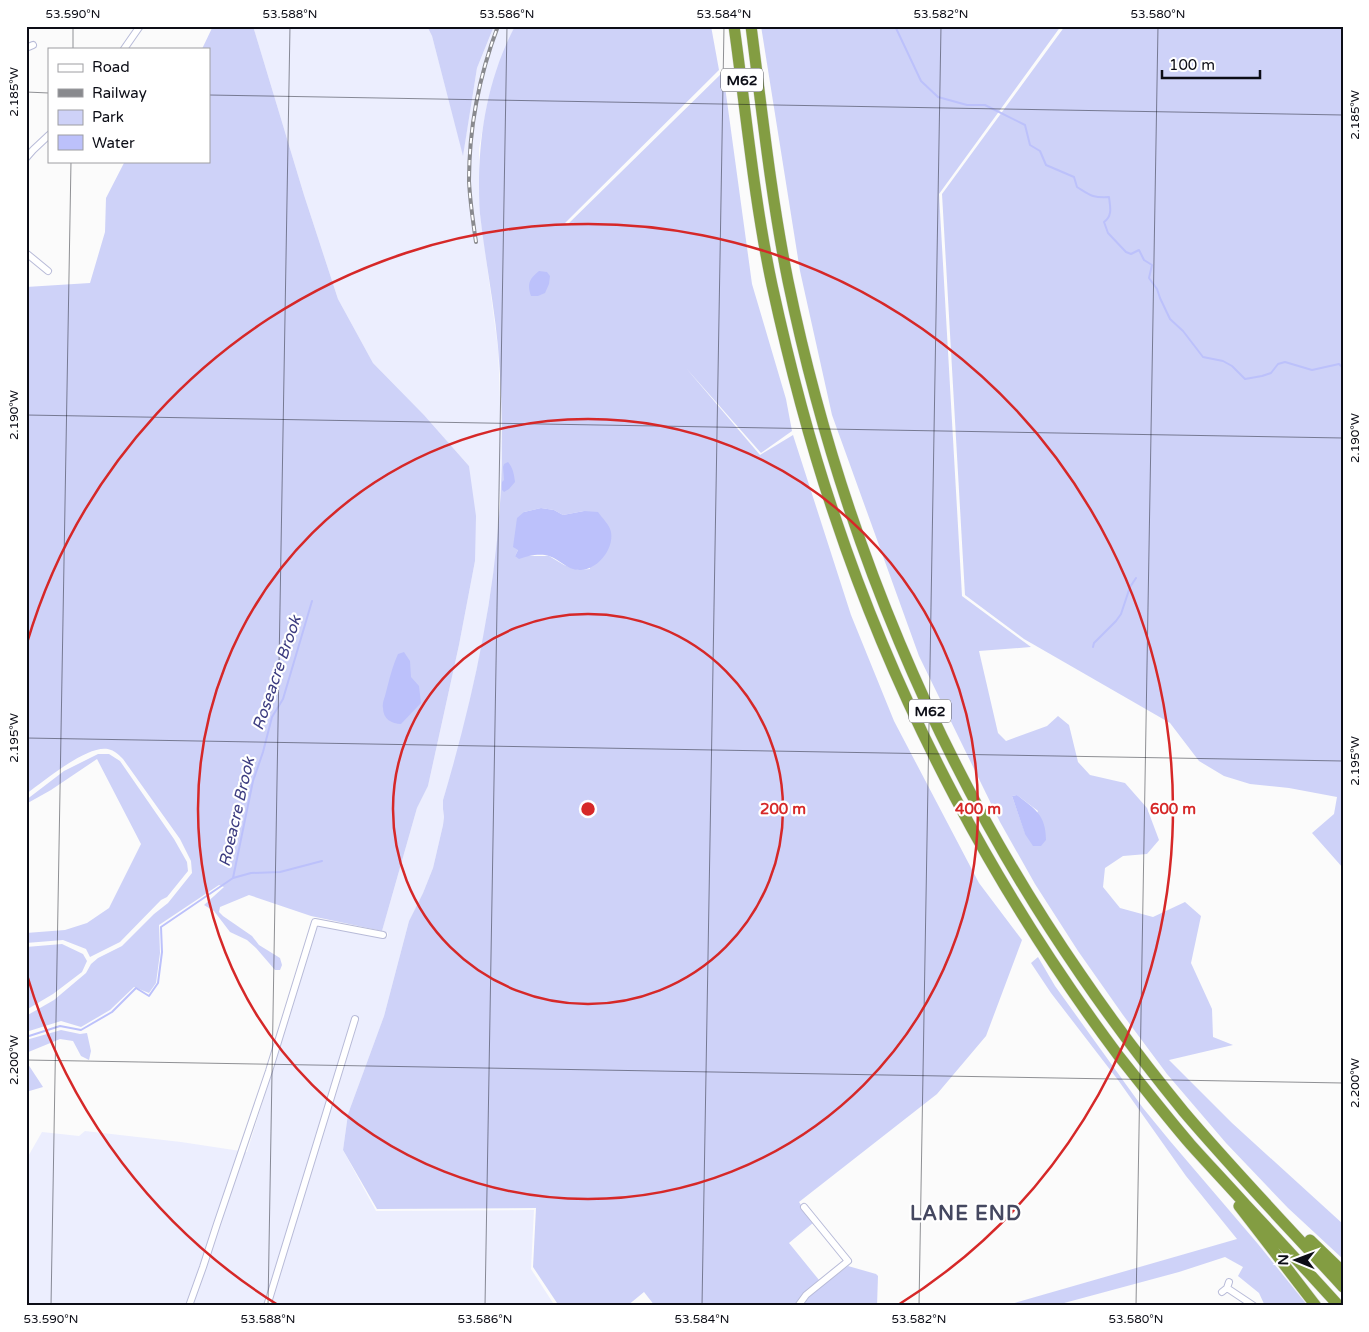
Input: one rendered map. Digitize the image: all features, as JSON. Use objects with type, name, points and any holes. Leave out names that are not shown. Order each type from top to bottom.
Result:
[{"type":"highway","name":"M62","points":[[734,26],[759,212],[790,362],[811,441],[834,516],[856,577],[911,708],[941,770],[976,835],[1020,911],[1066,981],[1119,1055],[1316,1306]]},
{"type":"highway","name":"M62","points":[[751,26],[775,208],[787,279],[805,357],[826,436],[849,510],[870,570],[924,699],[989,827],[1080,974],[1130,1043],[1183,1110],[1343,1287]]},
{"type":"highway","name":"M62","points":[[1193,1148],[1339,1306]]},
{"type":"highway","name":"M62","points":[[1236,1170],[1343,1272]]},
{"type":"street","points":[[125,48],[140,26]]},
{"type":"street","points":[[26,48],[34,45]]},
{"type":"street","points":[[26,158],[48,136]]},
{"type":"street","points":[[26,253],[48,271]]},
{"type":"street","points":[[189,1306],[204,1267],[269,1072],[316,922],[382,935]]},
{"type":"street","points":[[267,1306],[355,1019]]},
{"type":"street","points":[[798,1306],[806,1295],[848,1261],[804,1207]]},
{"type":"street","points":[[1226,1288],[1254,1306]]},
{"type":"shaded area","points":[[253,26],[427,26],[432,36],[463,154],[477,68],[494,26],[515,26],[497,68],[488,100],[479,149],[480,213],[498,348],[502,449],[497,549],[483,641],[460,745],[443,800],[443,825],[433,868],[409,921],[384,1016],[348,1114],[343,1150],[376,1211],[534,1210],[531,1269],[555,1306],[26,1306],[26,1160],[42,1132],[79,1136],[85,1131],[247,1152],[307,954],[317,928],[321,924],[387,938],[388,933],[382,931],[417,808],[428,786],[459,645],[475,561],[469,466],[424,415],[373,363],[338,299],[304,195]]},
{"type":"green space","points":[[213,26],[253,26],[304,195],[338,299],[373,363],[424,415],[469,466],[476,516],[475,561],[459,645],[428,786],[417,808],[382,931],[311,916],[249,895],[220,907],[219,912],[223,916],[252,936],[259,945],[280,958],[282,965],[280,970],[275,970],[256,948],[247,940],[230,932],[214,911],[204,905],[224,887],[219,885],[159,925],[160,953],[156,983],[149,993],[134,987],[110,1010],[81,1027],[61,1021],[26,1032],[26,1016],[54,1000],[86,973],[91,964],[98,958],[122,946],[154,914],[168,903],[192,873],[191,861],[180,839],[123,759],[113,751],[102,749],[92,751],[67,764],[26,794],[26,287],[90,283],[105,232],[106,198],[124,162],[210,162],[210,48],[202,48]]},
{"type":"green space","points":[[427,26],[494,26],[477,68],[463,156],[432,36]]},
{"type":"green space","points":[[515,26],[711,26],[719,70],[565,223],[567,225],[723,72],[752,284],[786,399],[792,431],[761,453],[686,368],[760,455],[793,435],[851,615],[894,721],[979,883],[1022,940],[986,1036],[937,1094],[799,1202],[813,1223],[789,1243],[819,1280],[804,1293],[794,1306],[655,1306],[644,1292],[627,1306],[559,1306],[533,1267],[536,1208],[377,1209],[343,1150],[348,1114],[384,1016],[409,921],[433,868],[443,825],[443,800],[476,671],[492,583],[501,495],[501,398],[496,330],[480,214],[479,179],[484,120],[488,100],[506,44]],"holes":[[[541,508],[554,510],[563,515],[584,511],[590,569],[579,570],[564,565],[549,556],[515,556],[518,550],[524,512]]]},
{"type":"green space","points":[[761,26],[1061,26],[939,194],[962,596],[1031,647],[979,651],[998,733],[1006,741],[1047,726],[1058,716],[1069,725],[1078,762],[1090,775],[1125,783],[1147,808],[1159,840],[1147,854],[1123,856],[1105,868],[1103,887],[1120,908],[1153,917],[1185,902],[1201,916],[1191,963],[1212,1009],[1213,1037],[1233,1045],[1169,1060],[1232,1123],[1343,1224],[1343,1259],[1288,1208],[1226,1143],[1167,1074],[1078,951],[1035,884],[1000,822],[919,656],[832,415],[800,271]],"holes":[[[1017,795],[1038,811],[1025,833],[1012,796]]]},
{"type":"green space","points":[[1065,26],[1343,26],[1343,868],[1312,833],[1334,814],[1337,797],[1289,788],[1250,784],[1224,776],[1199,761],[1170,723],[1024,639],[965,595],[942,194]]},
{"type":"green space","points":[[98,754],[109,754],[120,761],[174,839],[187,862],[188,871],[167,897],[161,900],[120,942],[90,957],[86,949],[63,940],[26,943],[26,933],[65,930],[87,923],[109,908],[141,844],[97,759],[51,790],[26,804],[26,800],[64,771]]},
{"type":"green space","points":[[62,944],[83,954],[87,961],[82,972],[53,994],[26,1010],[26,947]]},
{"type":"green space","points":[[1038,957],[1055,986],[1143,1108],[1308,1306],[1265,1306],[1259,1293],[1238,1276],[1243,1267],[1225,1257],[1179,1272],[1053,1306],[1004,1306],[1237,1239],[1186,1176],[1118,1080],[1051,993],[1031,963]]},
{"type":"green space","points":[[61,1030],[80,1034],[87,1033],[91,1051],[89,1060],[81,1056],[73,1041],[60,1039],[26,1053],[26,1040]]},
{"type":"green space","points":[[26,1061],[43,1087],[26,1092]]},
{"type":"green space","points":[[848,1266],[878,1276],[877,1306],[800,1306],[806,1298]]},
{"type":"water","points":[[539,271],[547,272],[550,276],[549,284],[545,293],[531,296],[530,282]]},
{"type":"water","points":[[508,462],[513,471],[515,482],[504,492],[502,490],[502,482],[504,480],[503,467]]},
{"type":"water","points":[[541,508],[554,510],[563,515],[584,511],[598,512],[608,524],[611,532],[610,545],[604,557],[587,569],[576,570],[545,555],[534,555],[519,559],[515,556],[518,550],[513,547],[517,518],[524,512]]},
{"type":"water","points":[[404,652],[410,661],[411,677],[419,686],[421,703],[401,724],[391,722],[386,718],[383,712],[383,705],[396,659],[398,654]]},
{"type":"water","points":[[1017,795],[1042,818],[1046,840],[1041,846],[1033,846],[1025,834],[1012,796]]},
{"type":"waterway","points":[[895,26],[921,81],[938,97],[967,105],[985,105],[1025,125],[1030,145],[1040,151],[1046,165],[1074,177],[1077,187],[1088,194],[1109,197],[1110,214],[1104,222],[1108,233],[1126,252],[1131,254],[1139,250],[1144,260],[1152,265],[1149,278],[1157,289],[1170,319],[1183,331],[1203,357],[1223,361],[1232,366],[1245,379],[1271,373],[1278,364],[1285,362],[1312,370],[1339,364],[1343,368]]},
{"type":"waterway","points":[[1093,647],[1094,643],[1121,614],[1130,587],[1136,578]]},
{"type":"waterway","name":"Roeacre Brook","points":[[26,1037],[60,1026],[81,1030],[112,1012],[136,988],[149,996],[158,983],[162,952],[161,927],[233,878],[253,781],[272,717],[283,699],[312,601]]},
{"type":"waterway","name":"Roseacre Brook","points":[[233,878],[251,873],[280,872],[322,861]]},
{"type":"railway","points":[[476,242],[469,181],[471,141],[480,83],[498,26]]},
{"type":"district","name":"LANE END","points":[[966,1214]]}]
